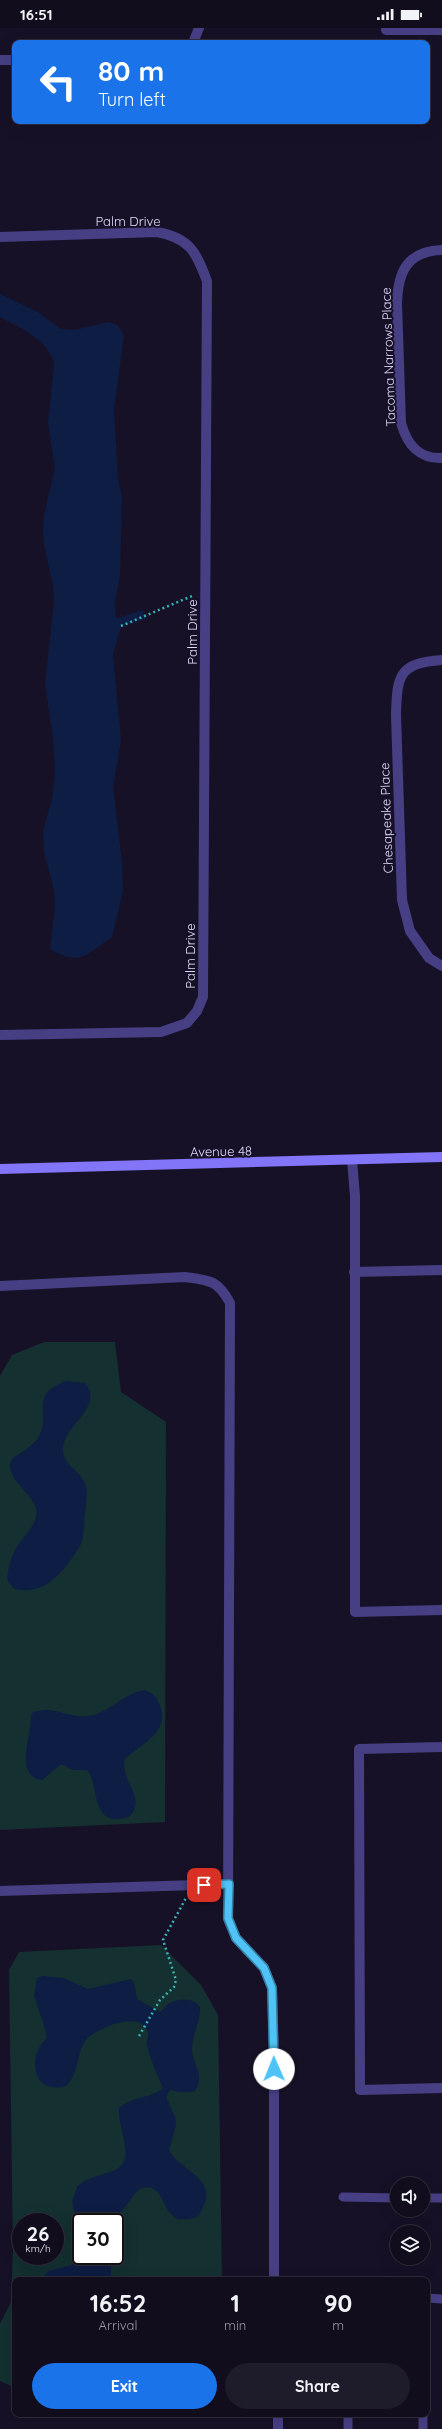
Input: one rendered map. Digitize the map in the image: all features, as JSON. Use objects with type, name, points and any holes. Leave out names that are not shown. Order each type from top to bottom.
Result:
[{"type":"main road","name":"Avenue 48","points":[[0,1169],[442,1157]]},
{"type":"street","points":[[194,40],[199,28]]},
{"type":"street","points":[[386,30],[442,30]]},
{"type":"street","points":[[0,60],[12,60]]},
{"type":"street","name":"Palm Drive","points":[[0,237],[158,232],[173,235],[193,248],[207,280],[203,997],[197,1011],[187,1023],[161,1032],[0,1036]]},
{"type":"street","name":"Tacoma Narrows Place","points":[[442,250],[417,255],[406,265],[398,284],[397,310],[401,423],[405,437],[412,448],[422,455],[442,458]]},
{"type":"street","name":"Chesapeake Place","points":[[442,660],[418,662],[404,671],[397,691],[396,715],[402,900],[410,931],[429,958],[442,966]]},
{"type":"street","points":[[352,1160],[355,1196],[355,1612],[442,1610]]},
{"type":"street","points":[[354,1272],[442,1270]]},
{"type":"street","points":[[0,1286],[185,1277],[211,1280],[224,1290],[230,1303],[228,1918],[236,1938],[264,1968],[272,1988],[274,2054],[274,2277]]},
{"type":"street","points":[[442,1747],[359,1749],[360,2090],[442,2088]]},
{"type":"street","points":[[0,1891],[229,1884]]},
{"type":"street","points":[[278,2417],[278,2429]]},
{"type":"lane","points":[[343,2197],[390,2198]]},
{"type":"lane","points":[[430,2198],[442,2198]]},
{"type":"lane","points":[[430,2298],[442,2299]]},
{"type":"lane","points":[[348,2417],[348,2429]]},
{"type":"lane","points":[[422,2429],[423,2417]]},
{"type":"path","points":[[121,626],[205,590]]},
{"type":"path","points":[[139,2036],[155,2009],[174,1987],[176,1980],[163,1940],[193,1885]]},
{"type":"green space","points":[[44,1342],[115,1342],[121,1392],[166,1422],[165,1822],[0,1830],[0,1376],[12,1355]]},
{"type":"green space","points":[[161,1945],[201,1985],[218,2015],[222,2277],[12,2277],[12,2387],[0,2381],[0,2324],[11,2302],[12,2265],[64,2265],[64,2213],[12,2213],[9,1970],[19,1952]]},
{"type":"water","points":[[0,294],[36,311],[61,329],[74,330],[108,322],[118,325],[124,335],[114,410],[118,479],[122,497],[120,576],[115,602],[116,617],[118,618],[142,610],[146,619],[121,627],[113,654],[121,740],[113,787],[122,862],[123,891],[112,937],[89,953],[76,958],[60,954],[50,949],[55,907],[54,890],[44,852],[43,832],[53,794],[55,771],[53,738],[45,684],[54,602],[53,585],[44,545],[43,531],[44,515],[55,468],[48,424],[54,363],[51,354],[46,347],[32,335],[0,317]]},
{"type":"water","points":[[66,1381],[85,1383],[90,1392],[90,1400],[87,1408],[65,1440],[63,1449],[64,1455],[69,1464],[81,1476],[86,1486],[87,1500],[82,1541],[78,1550],[68,1564],[51,1581],[31,1590],[14,1589],[7,1579],[10,1561],[17,1547],[35,1520],[36,1508],[29,1496],[15,1480],[10,1467],[11,1460],[35,1442],[38,1438],[42,1426],[44,1398],[55,1386]]},
{"type":"water","points":[[145,1690],[150,1692],[159,1702],[162,1715],[161,1723],[158,1731],[146,1743],[125,1759],[124,1767],[135,1796],[136,1803],[134,1810],[129,1817],[116,1819],[107,1817],[101,1811],[94,1785],[87,1770],[73,1770],[61,1764],[42,1780],[34,1778],[29,1773],[26,1751],[32,1713],[47,1710],[74,1716],[89,1716],[103,1711],[130,1695]]},
{"type":"water","points":[[42,1976],[63,1978],[88,1989],[131,1979],[134,1983],[137,1999],[160,2012],[167,2005],[180,2000],[193,2001],[200,2007],[192,2048],[192,2053],[199,2073],[198,2085],[195,2091],[182,2092],[170,2090],[166,2097],[175,2117],[176,2125],[169,2150],[182,2165],[198,2177],[204,2184],[206,2193],[205,2203],[198,2216],[185,2220],[176,2218],[170,2212],[157,2191],[150,2188],[140,2189],[135,2193],[119,2213],[75,2213],[72,2202],[77,2187],[93,2177],[111,2172],[121,2166],[124,2161],[125,2147],[119,2108],[130,2101],[153,2094],[163,2088],[148,2050],[148,2034],[146,2028],[143,2024],[134,2021],[110,2025],[87,2038],[82,2046],[73,2076],[66,2086],[55,2088],[46,2085],[40,2080],[36,2072],[36,2054],[40,2046],[47,2038],[34,1995],[37,1978]]},
{"type":"water","points":[[72,2265],[111,2265],[111,2277],[43,2277],[49,2271]]},
{"type":"route","points":[[204,1885],[229,1884],[228,1918],[236,1938],[264,1968],[272,1988],[274,2069]]}]
